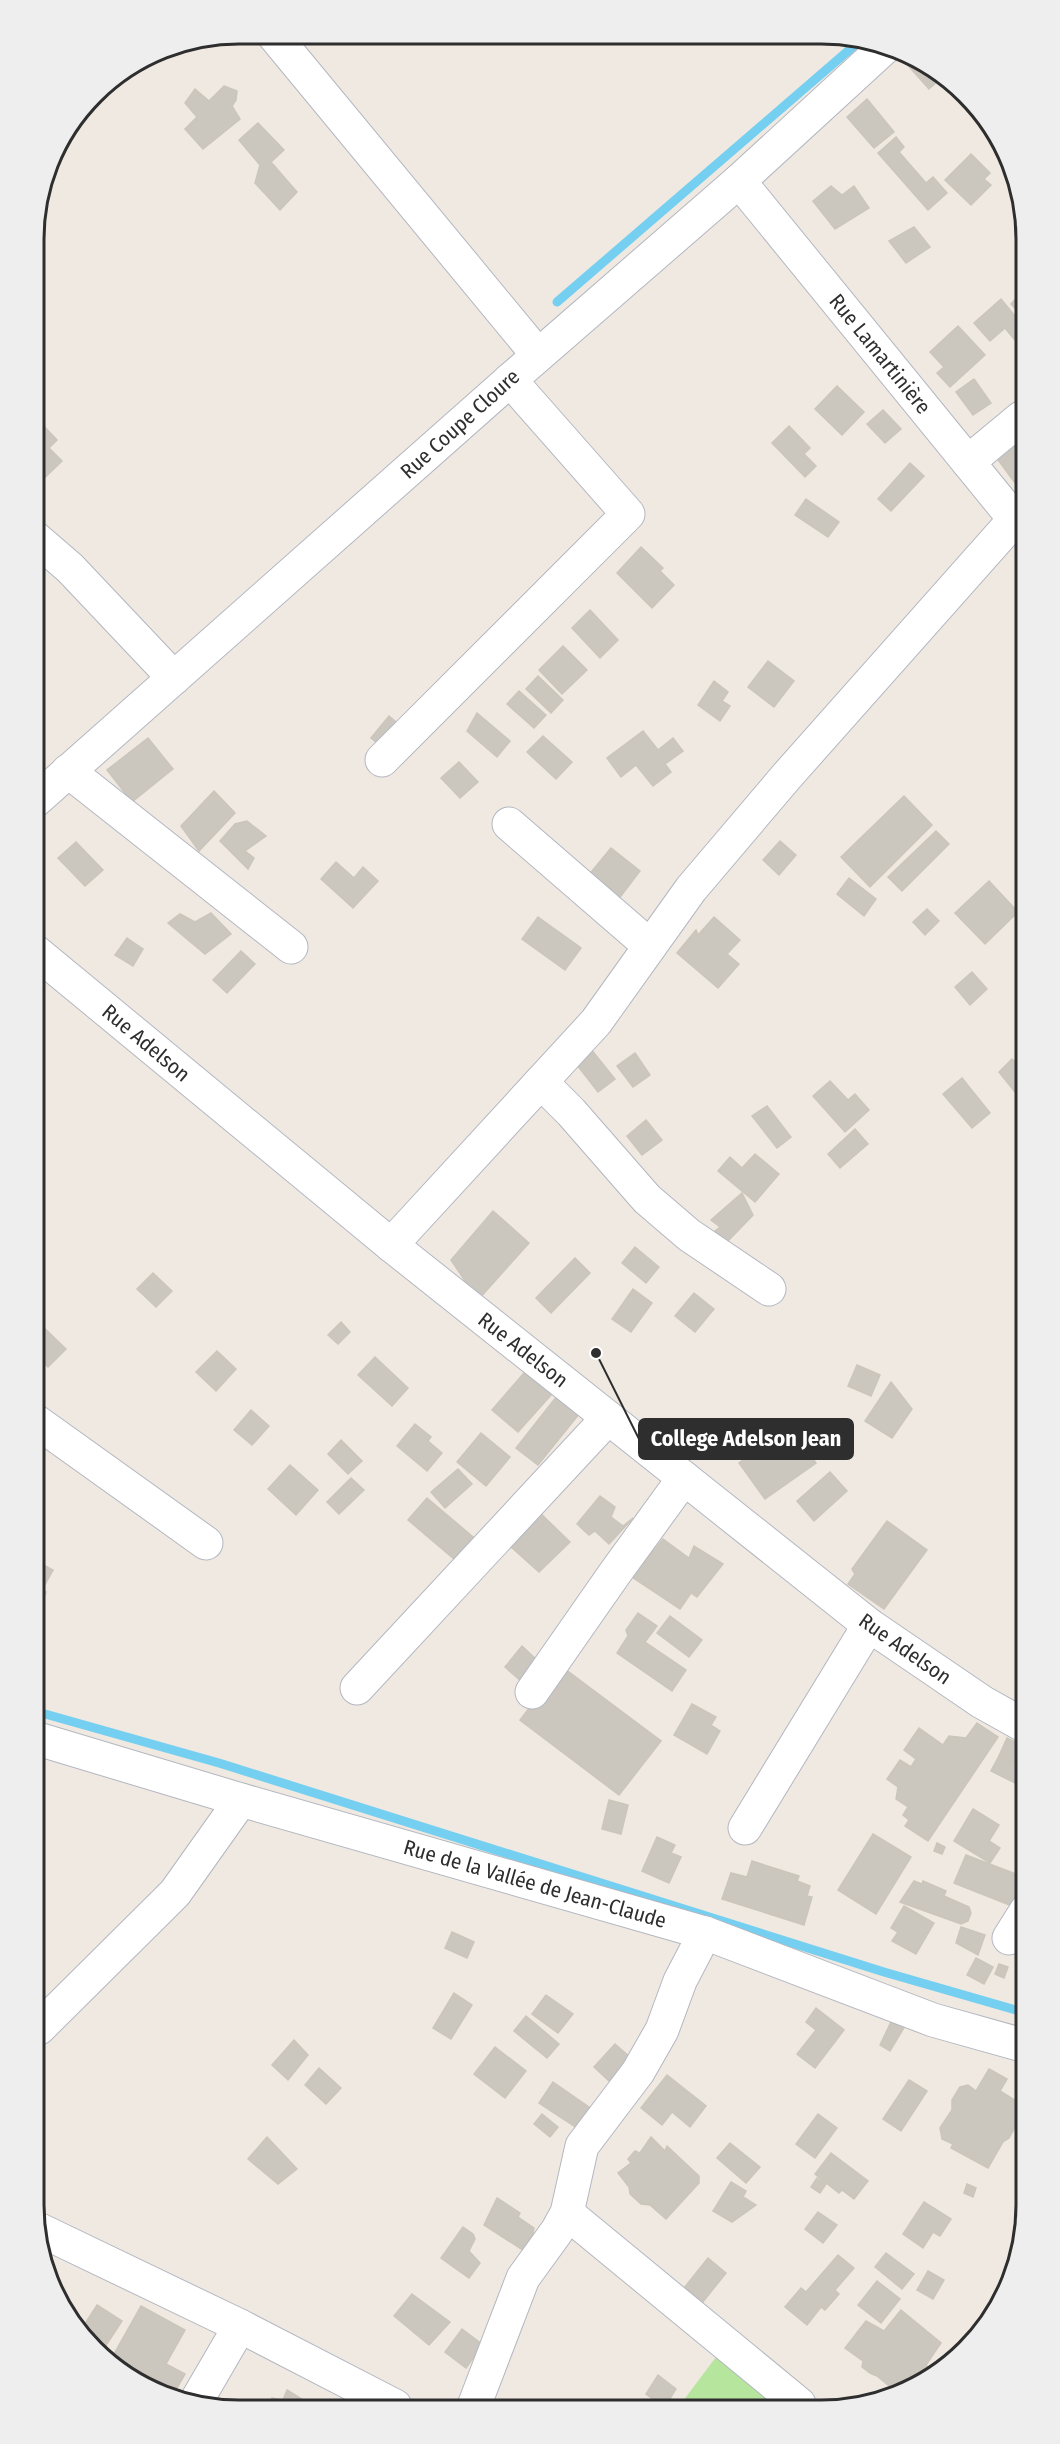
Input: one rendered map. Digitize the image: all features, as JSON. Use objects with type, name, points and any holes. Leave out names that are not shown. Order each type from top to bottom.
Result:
[{"type":"street","points":[[281,44],[538,355]]},
{"type":"street","name":"Rue Coupe Cloure","points":[[44,793],[739,180],[870,50]]},
{"type":"street","name":"Rue Lamartinière","points":[[739,180],[1016,521]]},
{"type":"street","points":[[382,760],[628,513],[510,380]]},
{"type":"street","points":[[968,462],[1016,422]]},
{"type":"street","points":[[391,1245],[596,1022],[690,888],[793,769],[1016,525]]},
{"type":"street","points":[[44,546],[70,568],[174,678]]},
{"type":"street","points":[[68,771],[291,947]]},
{"type":"street","points":[[509,824],[650,946]]},
{"type":"street","name":"Rue Adelson","points":[[44,959],[391,1245],[869,1625],[981,1702],[1016,1721]]},
{"type":"street","points":[[541,1082],[578,1119],[647,1199],[689,1235],[769,1289]]},
{"type":"street","points":[[357,1688],[608,1418]]},
{"type":"street","points":[[44,1427],[206,1543]]},
{"type":"street","points":[[532,1692],[684,1478]]},
{"type":"street","points":[[746,1828],[869,1625]]},
{"type":"street","name":"Rue de la Vallée de Jean-Claude","points":[[44,1741],[241,1800],[705,1933],[933,2020],[1016,2043]]},
{"type":"street","points":[[44,2023],[175,1893],[241,1800]]},
{"type":"street","points":[[476,2400],[523,2278],[557,2231],[567,2212],[582,2146],[638,2072],[662,2030],[680,1981],[705,1933]]},
{"type":"street","points":[[567,2212],[794,2400]]},
{"type":"street","points":[[45,2233],[240,2326],[383,2400]]},
{"type":"street","points":[[199,2397],[240,2326]]},
{"type":"green space","points":[[719,2353],[773,2400],[684,2400]]},
{"type":"building","points":[[906,63],[937,82],[929,89]]},
{"type":"building","points":[[224,86],[237,91],[236,100],[232,106],[240,119],[203,149],[185,129],[197,117],[185,103],[195,89],[209,101]]},
{"type":"building","points":[[867,99],[894,132],[874,148],[847,117]]},
{"type":"building","points":[[258,123],[284,150],[271,162],[297,192],[280,210],[255,183],[260,165],[239,140]]},
{"type":"building","points":[[896,137],[904,147],[899,152],[926,183],[933,177],[947,193],[928,210],[878,153]]},
{"type":"building","points":[[971,154],[990,173],[984,179],[991,185],[971,205],[945,180]]},
{"type":"building","points":[[831,186],[842,195],[854,186],[869,208],[835,229],[813,201]]},
{"type":"building","points":[[914,227],[930,247],[906,263],[889,241]]},
{"type":"building","points":[[1016,298],[1016,310],[1011,304]]},
{"type":"building","points":[[1001,299],[1016,317],[1016,341],[1005,328],[990,341],[974,323]]},
{"type":"building","points":[[958,326],[985,355],[950,387],[937,373],[944,367],[930,352]]},
{"type":"building","points":[[974,379],[991,403],[973,415],[956,392]]},
{"type":"building","points":[[837,386],[864,412],[842,435],[815,409]]},
{"type":"building","points":[[883,410],[901,429],[885,443],[867,424]]},
{"type":"building","points":[[44,426],[57,440],[49,448],[62,461],[44,478]]},
{"type":"building","points":[[789,426],[810,448],[804,454],[816,466],[805,477],[772,443]]},
{"type":"building","points":[[1012,440],[1016,446],[1016,482],[1015,483],[993,453]]},
{"type":"building","points":[[910,463],[924,476],[891,511],[878,499]]},
{"type":"building","points":[[806,499],[839,522],[828,537],[795,515]]},
{"type":"building","points":[[641,547],[663,568],[660,571],[674,585],[652,608],[617,573]]},
{"type":"building","points":[[590,610],[618,640],[600,658],[572,628]]},
{"type":"building","points":[[563,646],[587,670],[562,694],[539,670]]},
{"type":"building","points":[[768,661],[794,681],[774,707],[748,687]]},
{"type":"building","points":[[538,676],[563,700],[551,713],[526,689]]},
{"type":"building","points":[[714,681],[728,692],[722,701],[730,706],[720,721],[698,705]]},
{"type":"building","points":[[519,691],[546,715],[534,728],[507,704]]},
{"type":"building","points":[[477,713],[510,741],[497,757],[467,731]]},
{"type":"building","points":[[389,716],[402,727],[384,749],[371,738]]},
{"type":"building","points":[[643,731],[658,750],[673,738],[683,751],[665,764],[671,772],[653,786],[636,765],[621,777],[607,758]]},
{"type":"building","points":[[543,736],[572,762],[556,779],[527,752]]},
{"type":"building","points":[[148,738],[173,769],[132,802],[107,770]]},
{"type":"building","points":[[459,762],[478,782],[460,798],[441,778]]},
{"type":"building","points":[[214,791],[235,813],[199,851],[181,826]]},
{"type":"building","points":[[904,796],[932,825],[870,887],[841,857]]},
{"type":"building","points":[[247,821],[266,836],[245,851],[254,858],[248,869],[220,841],[235,824]]},
{"type":"building","points":[[936,831],[949,844],[902,891],[888,877]]},
{"type":"building","points":[[780,841],[796,855],[779,875],[763,860]]},
{"type":"building","points":[[76,842],[103,870],[85,886],[58,858]]},
{"type":"building","points":[[611,848],[640,871],[618,900],[588,876]]},
{"type":"building","points":[[336,862],[354,878],[363,867],[378,881],[353,908],[321,879]]},
{"type":"building","points":[[849,878],[876,899],[864,916],[837,894]]},
{"type":"building","points":[[989,881],[1016,910],[1016,914],[985,944],[955,913]]},
{"type":"building","points":[[927,909],[939,921],[925,935],[913,922]]},
{"type":"building","points":[[211,913],[231,934],[205,954],[168,923],[180,914],[195,922]]},
{"type":"building","points":[[538,917],[581,948],[565,970],[522,939]]},
{"type":"building","points":[[714,917],[740,940],[727,954],[739,964],[718,988],[677,953],[696,930],[698,935]]},
{"type":"building","points":[[127,938],[143,949],[133,966],[115,955]]},
{"type":"building","points":[[241,951],[255,964],[227,993],[213,980]]},
{"type":"building","points":[[972,972],[987,989],[970,1005],[955,987]]},
{"type":"building","points":[[590,1048],[615,1079],[598,1092],[574,1061]]},
{"type":"building","points":[[635,1053],[650,1075],[633,1087],[617,1066]]},
{"type":"building","points":[[1012,1059],[1016,1062],[1016,1093],[999,1072]]},
{"type":"building","points":[[962,1078],[990,1113],[972,1128],[943,1094]]},
{"type":"building","points":[[830,1081],[848,1100],[855,1094],[869,1110],[845,1132],[813,1096]]},
{"type":"building","points":[[767,1106],[791,1137],[777,1148],[752,1116]]},
{"type":"building","points":[[646,1120],[662,1140],[642,1155],[627,1136]]},
{"type":"building","points":[[855,1129],[868,1144],[840,1168],[828,1154]]},
{"type":"building","points":[[755,1154],[779,1174],[755,1202],[718,1171],[730,1157],[742,1168]]},
{"type":"building","points":[[742,1193],[753,1215],[722,1247],[705,1239],[720,1227],[711,1220]]},
{"type":"building","points":[[493,1211],[529,1243],[478,1300],[451,1260]]},
{"type":"building","points":[[635,1247],[659,1267],[646,1283],[622,1263]]},
{"type":"building","points":[[575,1258],[590,1273],[551,1313],[536,1298]]},
{"type":"building","points":[[153,1273],[172,1291],[156,1307],[137,1289]]},
{"type":"building","points":[[633,1289],[652,1303],[631,1332],[612,1319]]},
{"type":"building","points":[[694,1293],[714,1309],[695,1332],[675,1316]]},
{"type":"building","points":[[341,1322],[350,1332],[338,1344],[328,1335]]},
{"type":"building","points":[[44,1328],[66,1349],[48,1367],[44,1363]]},
{"type":"building","points":[[217,1351],[236,1369],[216,1391],[196,1372]]},
{"type":"building","points":[[375,1357],[408,1388],[392,1406],[358,1375]]},
{"type":"building","points":[[857,1365],[880,1375],[871,1396],[848,1386]]},
{"type":"building","points":[[524,1373],[551,1395],[518,1432],[492,1410]]},
{"type":"building","points":[[891,1382],[912,1409],[892,1438],[865,1421]]},
{"type":"building","points":[[557,1396],[579,1414],[538,1465],[516,1448]]},
{"type":"building","points":[[251,1410],[269,1426],[252,1445],[234,1430]]},
{"type":"building","points":[[415,1424],[431,1437],[428,1441],[442,1453],[427,1471],[397,1446]]},
{"type":"building","points":[[790,1427],[816,1463],[765,1499],[739,1463]]},
{"type":"building","points":[[481,1433],[510,1457],[486,1486],[457,1462]]},
{"type":"building","points":[[341,1440],[362,1461],[348,1474],[328,1454]]},
{"type":"building","points":[[290,1465],[318,1490],[296,1515],[268,1489]]},
{"type":"building","points":[[458,1469],[472,1484],[445,1508],[431,1492]]},
{"type":"building","points":[[830,1472],[847,1491],[814,1521],[797,1501]]},
{"type":"building","points":[[351,1478],[364,1490],[339,1514],[327,1502]]},
{"type":"building","points":[[600,1496],[615,1507],[611,1517],[623,1526],[633,1518],[609,1544],[595,1531],[589,1535],[577,1524]]},
{"type":"building","points":[[427,1498],[479,1542],[461,1565],[408,1520]]},
{"type":"building","points":[[539,1512],[570,1542],[539,1572],[511,1547]]},
{"type":"building","points":[[887,1521],[927,1550],[884,1609],[848,1584],[855,1574],[852,1569]]},
{"type":"building","points":[[663,1539],[689,1558],[694,1546],[723,1564],[697,1597],[691,1593],[680,1609],[632,1577]]},
{"type":"building","points":[[44,1565],[53,1570],[44,1586]]},
{"type":"building","points":[[638,1613],[657,1626],[645,1642],[686,1670],[672,1691],[617,1653],[628,1636],[626,1630]]},
{"type":"building","points":[[670,1616],[702,1640],[689,1657],[657,1633]]},
{"type":"building","points":[[522,1646],[539,1662],[522,1682],[505,1667]]},
{"type":"building","points":[[561,1666],[661,1741],[619,1795],[520,1720]]},
{"type":"building","points":[[692,1704],[716,1717],[711,1725],[720,1731],[707,1754],[674,1735]]},
{"type":"building","points":[[977,1723],[998,1737],[928,1841],[905,1826],[909,1820],[903,1815],[908,1807],[896,1799],[898,1787],[887,1779],[900,1760],[911,1767],[916,1759],[904,1750],[919,1728],[943,1745],[949,1736],[966,1738]]},
{"type":"building","points":[[1007,1738],[1016,1742],[1016,1764],[999,1756]]},
{"type":"building","points":[[999,1756],[1016,1764],[1016,1784],[991,1771]]},
{"type":"building","points":[[609,1800],[628,1805],[621,1834],[602,1829]]},
{"type":"building","points":[[973,1809],[999,1825],[989,1841],[1000,1848],[990,1863],[954,1841]]},
{"type":"building","points":[[873,1834],[911,1857],[876,1914],[838,1890]]},
{"type":"building","points":[[657,1837],[675,1845],[671,1853],[681,1857],[669,1883],[642,1871]]},
{"type":"building","points":[[937,1843],[945,1847],[942,1854],[934,1851]]},
{"type":"building","points":[[966,1855],[1016,1874],[1016,1893],[1012,1906],[954,1883]]},
{"type":"building","points":[[752,1861],[799,1876],[797,1881],[810,1886],[807,1896],[812,1897],[804,1925],[722,1899],[731,1873],[747,1877]]},
{"type":"building","points":[[914,1881],[922,1884],[923,1881],[946,1891],[944,1896],[969,1907],[971,1913],[968,1921],[961,1924],[900,1902]]},
{"type":"building","points":[[904,1906],[934,1923],[916,1954],[892,1941],[898,1932],[891,1928]]},
{"type":"building","points":[[961,1927],[985,1935],[978,1955],[956,1943]]},
{"type":"building","points":[[452,1932],[474,1942],[467,1958],[445,1948]]},
{"type":"building","points":[[976,1958],[993,1967],[984,1984],[967,1975]]},
{"type":"building","points":[[999,1964],[1008,1967],[1004,1978],[995,1974]]},
{"type":"building","points":[[454,1993],[472,2005],[451,2039],[433,2028]]},
{"type":"building","points":[[546,1995],[573,2014],[558,2033],[532,2014]]},
{"type":"building","points":[[816,2008],[844,2030],[815,2068],[797,2054],[816,2030],[806,2022]]},
{"type":"building","points":[[526,2016],[559,2044],[547,2058],[514,2031]]},
{"type":"building","points":[[891,2022],[905,2026],[890,2051],[880,2045]]},
{"type":"building","points":[[294,2040],[308,2055],[288,2080],[272,2065]]},
{"type":"building","points":[[615,2044],[630,2057],[609,2081],[594,2067]]},
{"type":"building","points":[[495,2047],[526,2071],[505,2098],[474,2074]]},
{"type":"building","points":[[319,2068],[341,2088],[326,2104],[305,2085]]},
{"type":"building","points":[[989,2069],[1007,2079],[1000,2091],[1016,2101],[1016,2126],[988,2168],[951,2148],[953,2144],[942,2139],[940,2128],[952,2110],[952,2100],[960,2087],[968,2085],[976,2091]]},
{"type":"building","points":[[667,2075],[706,2106],[690,2127],[672,2112],[662,2125],[641,2108]]},
{"type":"building","points":[[909,2080],[927,2091],[901,2131],[883,2119]]},
{"type":"building","points":[[553,2082],[596,2112],[583,2132],[539,2103]]},
{"type":"building","points":[[542,2114],[558,2127],[550,2137],[534,2124]]},
{"type":"building","points":[[818,2114],[837,2128],[815,2158],[796,2144]]},
{"type":"building","points":[[267,2137],[297,2169],[278,2184],[248,2159]]},
{"type":"building","points":[[651,2137],[665,2151],[667,2146],[699,2176],[699,2183],[666,2219],[650,2205],[641,2204],[630,2194],[629,2187],[618,2173],[631,2163],[628,2159],[635,2151],[640,2153]]},
{"type":"building","points":[[730,2143],[760,2167],[746,2183],[717,2158]]},
{"type":"building","points":[[831,2153],[868,2181],[854,2199],[842,2190],[839,2193],[815,2174]]},
{"type":"building","points":[[817,2178],[826,2184],[820,2193],[811,2187]]},
{"type":"building","points":[[731,2182],[746,2191],[743,2197],[756,2205],[732,2222],[713,2211]]},
{"type":"building","points":[[967,2184],[976,2188],[973,2197],[964,2193]]},
{"type":"building","points":[[497,2198],[520,2213],[518,2217],[534,2228],[529,2254],[484,2225]]},
{"type":"building","points":[[924,2202],[951,2219],[940,2236],[933,2232],[923,2248],[903,2234]]},
{"type":"building","points":[[818,2212],[837,2225],[823,2243],[805,2229]]},
{"type":"building","points":[[463,2227],[473,2234],[475,2239],[469,2251],[480,2263],[469,2278],[441,2258]]},
{"type":"building","points":[[886,2253],[914,2274],[902,2289],[875,2267]]},
{"type":"building","points":[[838,2255],[854,2268],[835,2290],[839,2294],[825,2310],[821,2307],[807,2325],[785,2307],[801,2288],[806,2292]]},
{"type":"building","points":[[708,2258],[726,2273],[702,2303],[684,2288]]},
{"type":"building","points":[[928,2271],[944,2280],[933,2299],[917,2290]]},
{"type":"building","points":[[877,2281],[900,2299],[881,2323],[858,2305]]},
{"type":"building","points":[[412,2294],[450,2322],[429,2345],[394,2316]]},
{"type":"building","points":[[97,2305],[122,2321],[105,2348],[84,2325]]},
{"type":"building","points":[[141,2306],[185,2330],[166,2364],[185,2374],[176,2390],[141,2374],[114,2355]]},
{"type":"building","points":[[901,2310],[941,2343],[926,2365],[929,2369],[891,2387],[862,2367],[863,2361],[845,2348],[866,2321],[884,2331]]},
{"type":"building","points":[[462,2329],[483,2345],[466,2368],[445,2352]]},
{"type":"building","points":[[658,2375],[676,2389],[669,2400],[654,2400],[646,2394]]},
{"type":"building","points":[[287,2390],[303,2400],[283,2400]]},
{"type":"waterway","points":[[557,302],[853,46]]},
{"type":"waterway","points":[[44,1714],[219,1763],[884,1972],[1016,2010]]},
{"type":"place","name":"College Adelson Jean","points":[[596,1353]]}]
